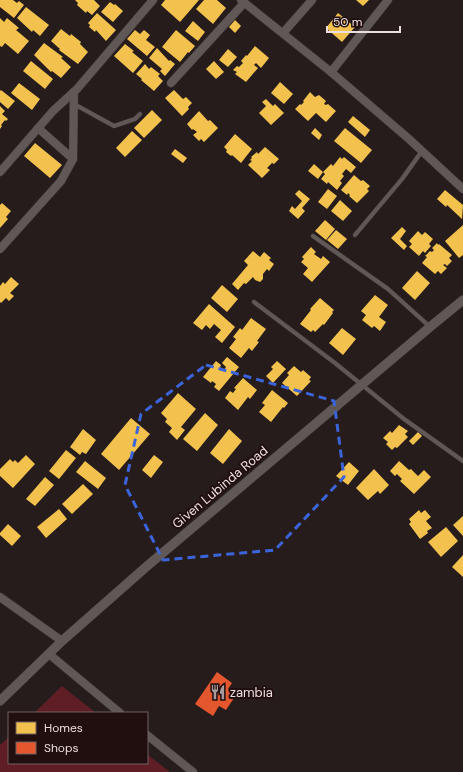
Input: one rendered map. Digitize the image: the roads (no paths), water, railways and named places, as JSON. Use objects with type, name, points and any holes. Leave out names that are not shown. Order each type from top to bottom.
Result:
[{"type":"street","points":[[0,172],[38,128],[74,92],[152,0]]},
{"type":"street","points":[[283,33],[312,0]]},
{"type":"street","points":[[331,72],[388,0]]},
{"type":"street","points":[[171,83],[242,2],[331,72],[423,151],[463,189]]},
{"type":"street","points":[[0,249],[61,181],[73,159],[74,92]]},
{"type":"street","points":[[38,128],[73,159]]},
{"type":"street","name":"Given Lubinda Road","points":[[0,701],[62,641],[146,567],[463,300]]},
{"type":"street","points":[[0,597],[62,641]]},
{"type":"street","points":[[49,654],[119,712]]},
{"type":"street","points":[[148,736],[193,772]]},
{"type":"lane","points":[[74,104],[114,126],[135,119],[140,114]]},
{"type":"lane","points":[[355,235],[402,179],[423,151]]},
{"type":"lane","points":[[313,236],[388,289],[430,327]]},
{"type":"lane","points":[[254,302],[404,419],[463,461]]},
{"type":"place","name":"zambia","points":[[218,692]]}]
